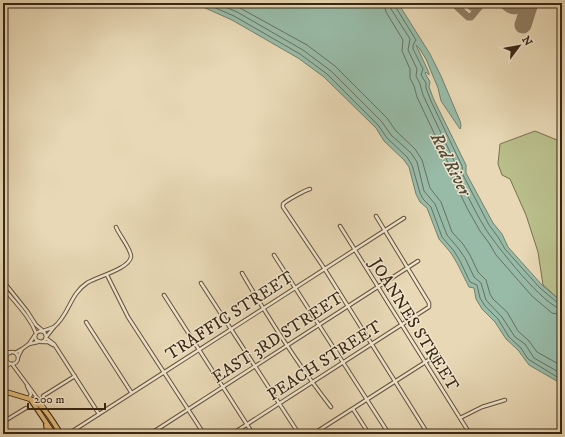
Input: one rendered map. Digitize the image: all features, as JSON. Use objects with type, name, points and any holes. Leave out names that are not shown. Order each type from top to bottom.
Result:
[{"type":"main road","points":[[3,391],[33,400],[39,404],[61,434]]},
{"type":"main road","points":[[30,400],[54,434]]},
{"type":"main road","points":[[43,417],[48,434]]},
{"type":"street","points":[[310,189],[285,202],[283,205],[428,434]]},
{"type":"street","points":[[376,216],[408,268]]},
{"type":"street","name":"TRAFFIC STREET","points":[[68,434],[131,392],[404,218]]},
{"type":"street","name":"JOANNES STREET","points":[[340,226],[470,434]]},
{"type":"street","points":[[43,342],[63,318],[73,298],[79,290],[90,281],[107,274],[129,261],[131,257],[130,253],[116,227]]},
{"type":"street","points":[[274,255],[389,434]]},
{"type":"street","name":"EAST 3RD STREET","points":[[150,434],[418,261]]},
{"type":"street","name":"PEACH STREET","points":[[232,434],[429,307],[429,303],[408,268]]},
{"type":"street","points":[[242,273],[287,345],[331,407]]},
{"type":"street","points":[[107,274],[128,317],[204,434]]},
{"type":"street","points":[[3,281],[36,325],[54,344],[99,414]]},
{"type":"street","points":[[201,283],[299,434]]},
{"type":"street","points":[[3,287],[27,317],[38,342]]},
{"type":"street","points":[[164,295],[253,434]]},
{"type":"street","points":[[86,322],[131,392]]},
{"type":"street","points":[[3,350],[14,353],[22,350],[29,344],[38,331],[54,327]]},
{"type":"street","points":[[29,344],[38,342],[51,343],[56,348]]},
{"type":"street","points":[[19,373],[17,368],[18,360],[22,350]]},
{"type":"street","points":[[3,366],[10,353]]},
{"type":"street","points":[[14,353],[17,355],[18,360]]},
{"type":"street","points":[[3,354],[43,404],[50,417]]},
{"type":"street","points":[[313,434],[438,354]]},
{"type":"street","points":[[3,366],[18,360]]},
{"type":"street","points":[[43,396],[75,376]]},
{"type":"street","points":[[27,385],[31,394],[30,400]]},
{"type":"street","points":[[460,418],[482,407],[505,400]]},
{"type":"street","points":[[3,422],[26,408]]},
{"type":"street","points":[[353,409],[369,434]]},
{"type":"street","points":[[3,428],[7,434]]},
{"type":"street","points":[[156,430],[158,434]]},
{"type":"shaded area","points":[[535,131],[562,142],[562,302],[543,285],[538,252],[526,215],[510,179],[502,175],[498,164],[500,144]]},
{"type":"water","name":"Red River","points":[[194,3],[398,3],[430,54],[441,76],[460,121],[460,129],[441,101],[438,88],[426,59],[416,45],[429,73],[429,75],[426,72],[425,73],[430,82],[429,87],[434,100],[466,165],[466,173],[493,223],[502,234],[508,247],[542,285],[562,302],[562,384],[529,365],[518,350],[506,339],[495,322],[482,309],[476,299],[474,288],[469,287],[451,253],[439,239],[427,208],[420,202],[416,194],[409,167],[404,160],[384,141],[376,128],[324,77],[298,58],[232,20]]},
{"type":"taxiway","points":[[453,3],[468,17],[471,17],[480,6]]},
{"type":"taxiway","points":[[471,7],[474,3]]},
{"type":"taxiway","points":[[501,3],[508,9],[514,11],[521,9],[528,3]]},
{"type":"runway","points":[[523,25],[530,3]]}]
